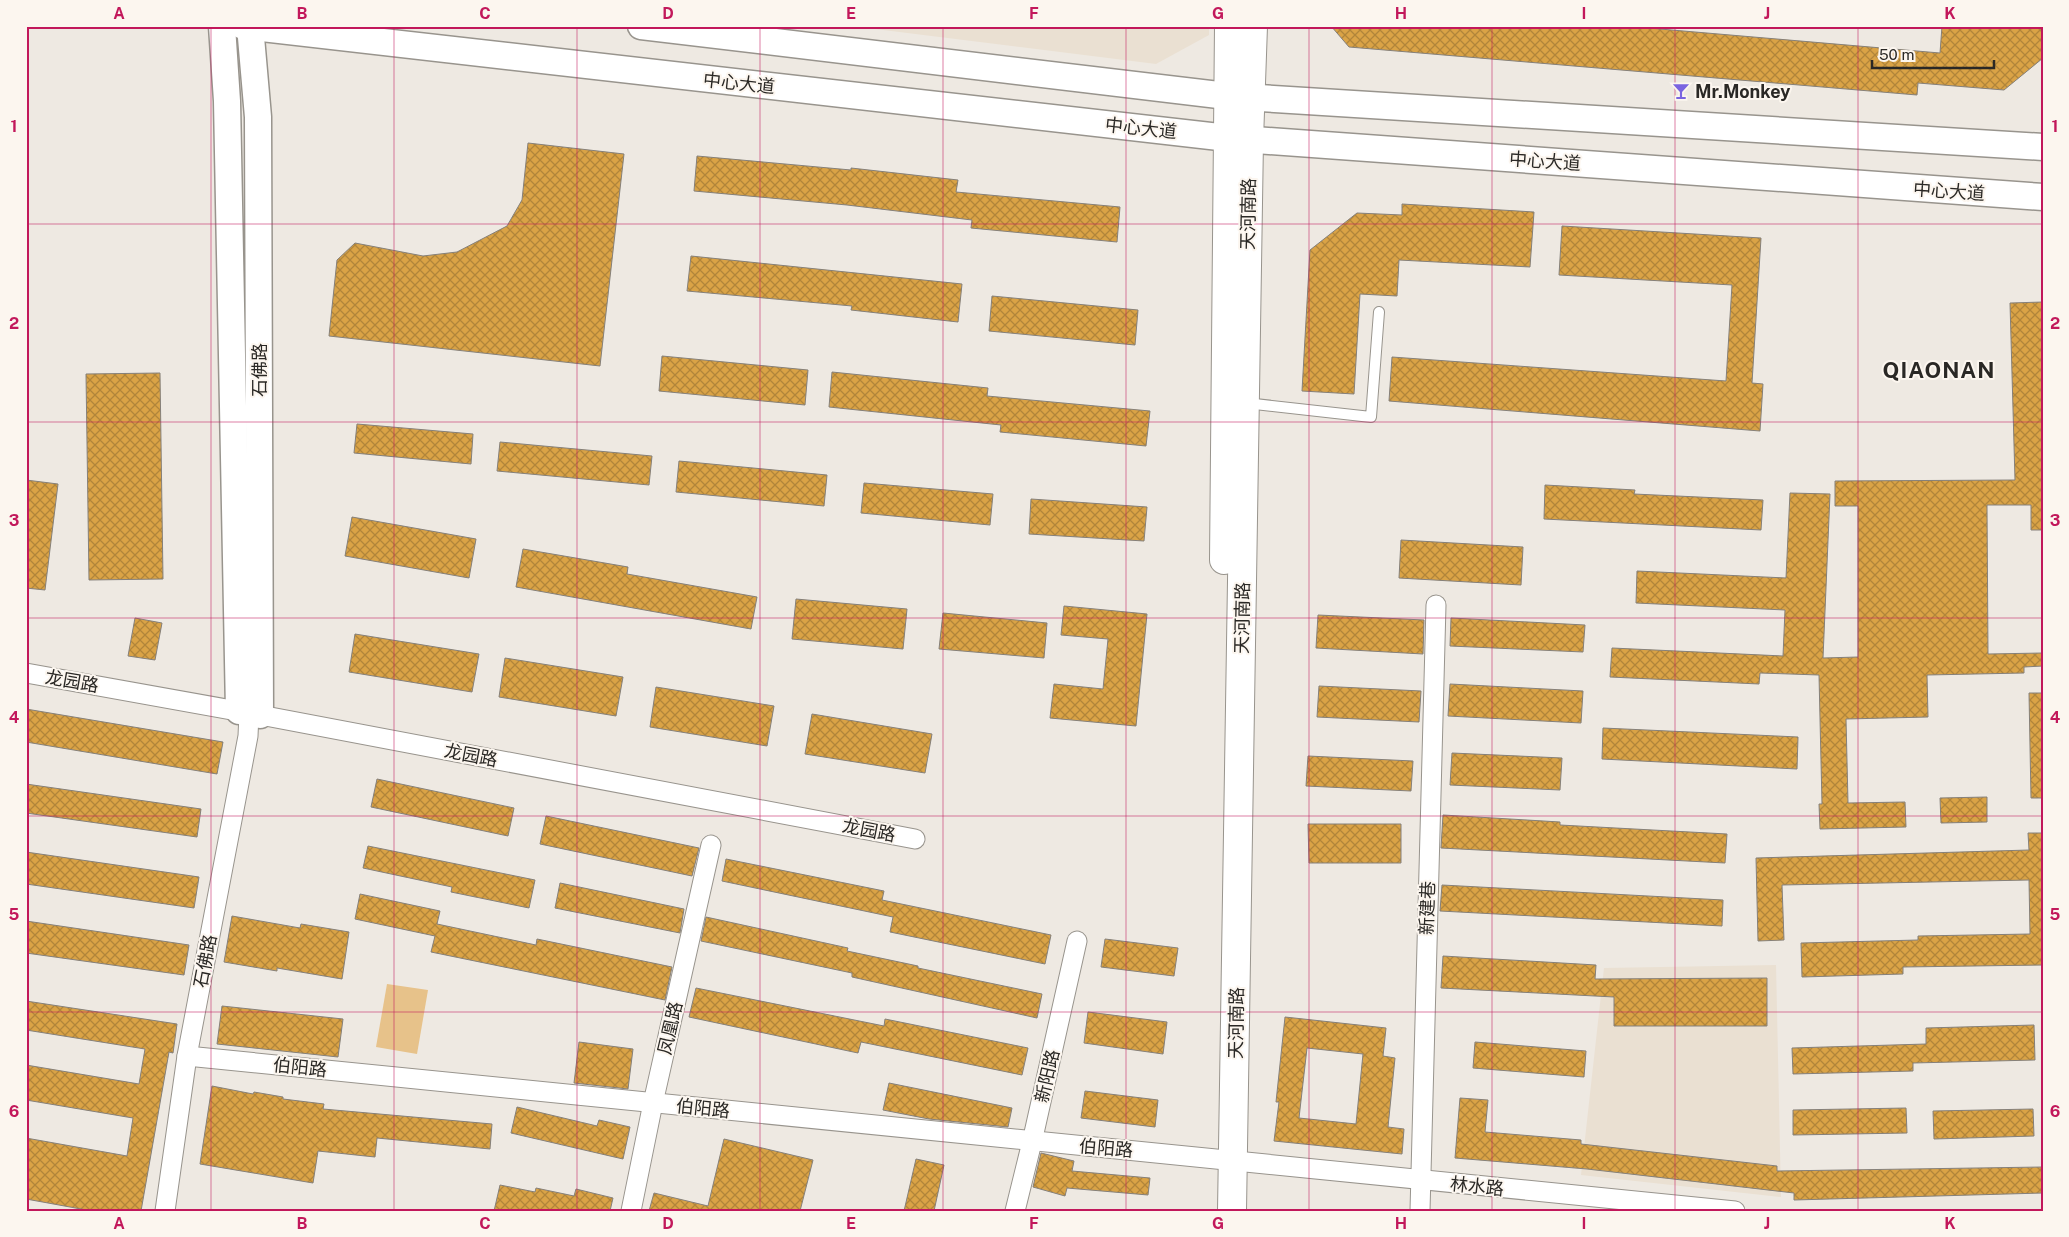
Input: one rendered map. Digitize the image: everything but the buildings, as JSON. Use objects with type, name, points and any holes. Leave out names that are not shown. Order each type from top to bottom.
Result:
[{"type":"main road","name":"石佛路","points":[[222,26],[227,101],[249,713]]},
{"type":"main road","name":"石佛路","points":[[248,26],[258,117],[249,713]]},
{"type":"main road","name":"中心大道","points":[[248,26],[1238,139],[2043,197]]},
{"type":"main road","points":[[641,26],[1240,96],[2043,147]]},
{"type":"main road","name":"天河南路","points":[[1229,26],[1240,96]]},
{"type":"main road","name":"天河南路","points":[[1232,1211],[1226,1159],[1238,139],[1240,96],[1253,26]]},
{"type":"main road","name":"天河南路","points":[[1216,1211],[1226,1159],[1245,403],[1238,139]]},
{"type":"street","name":"新建巷","points":[[1420,1211],[1436,605]]},
{"type":"street","name":"龙园路","points":[[26,673],[249,713],[915,839]]},
{"type":"street","name":"石佛路","points":[[165,1211],[188,1056],[248,736],[249,713]]},
{"type":"street","name":"凤凰路","points":[[631,1211],[653,1103],[711,846]]},
{"type":"street","name":"新阳路","points":[[1014,1211],[1032,1142],[1077,941]]},
{"type":"street","name":"伯阳路","points":[[188,1056],[1032,1142],[1226,1159]]},
{"type":"street","name":"林水路","points":[[1226,1159],[1735,1211]]},
{"type":"lane","points":[[1245,403],[1371,417],[1379,312]]},
{"type":"shaded area","points":[[851,26],[1209,26],[1209,35],[1156,64]]},
{"type":"shaded area","points":[[1776,965],[1781,1197],[1581,1175],[1604,968]]},
{"type":"shaded area","points":[[387,984],[428,990],[417,1054],[376,1047]]},
{"type":"place","name":"Mr.Monkey","points":[[1681,91]]},
{"type":"district","name":"QIAONAN","points":[[1939,370]]}]
